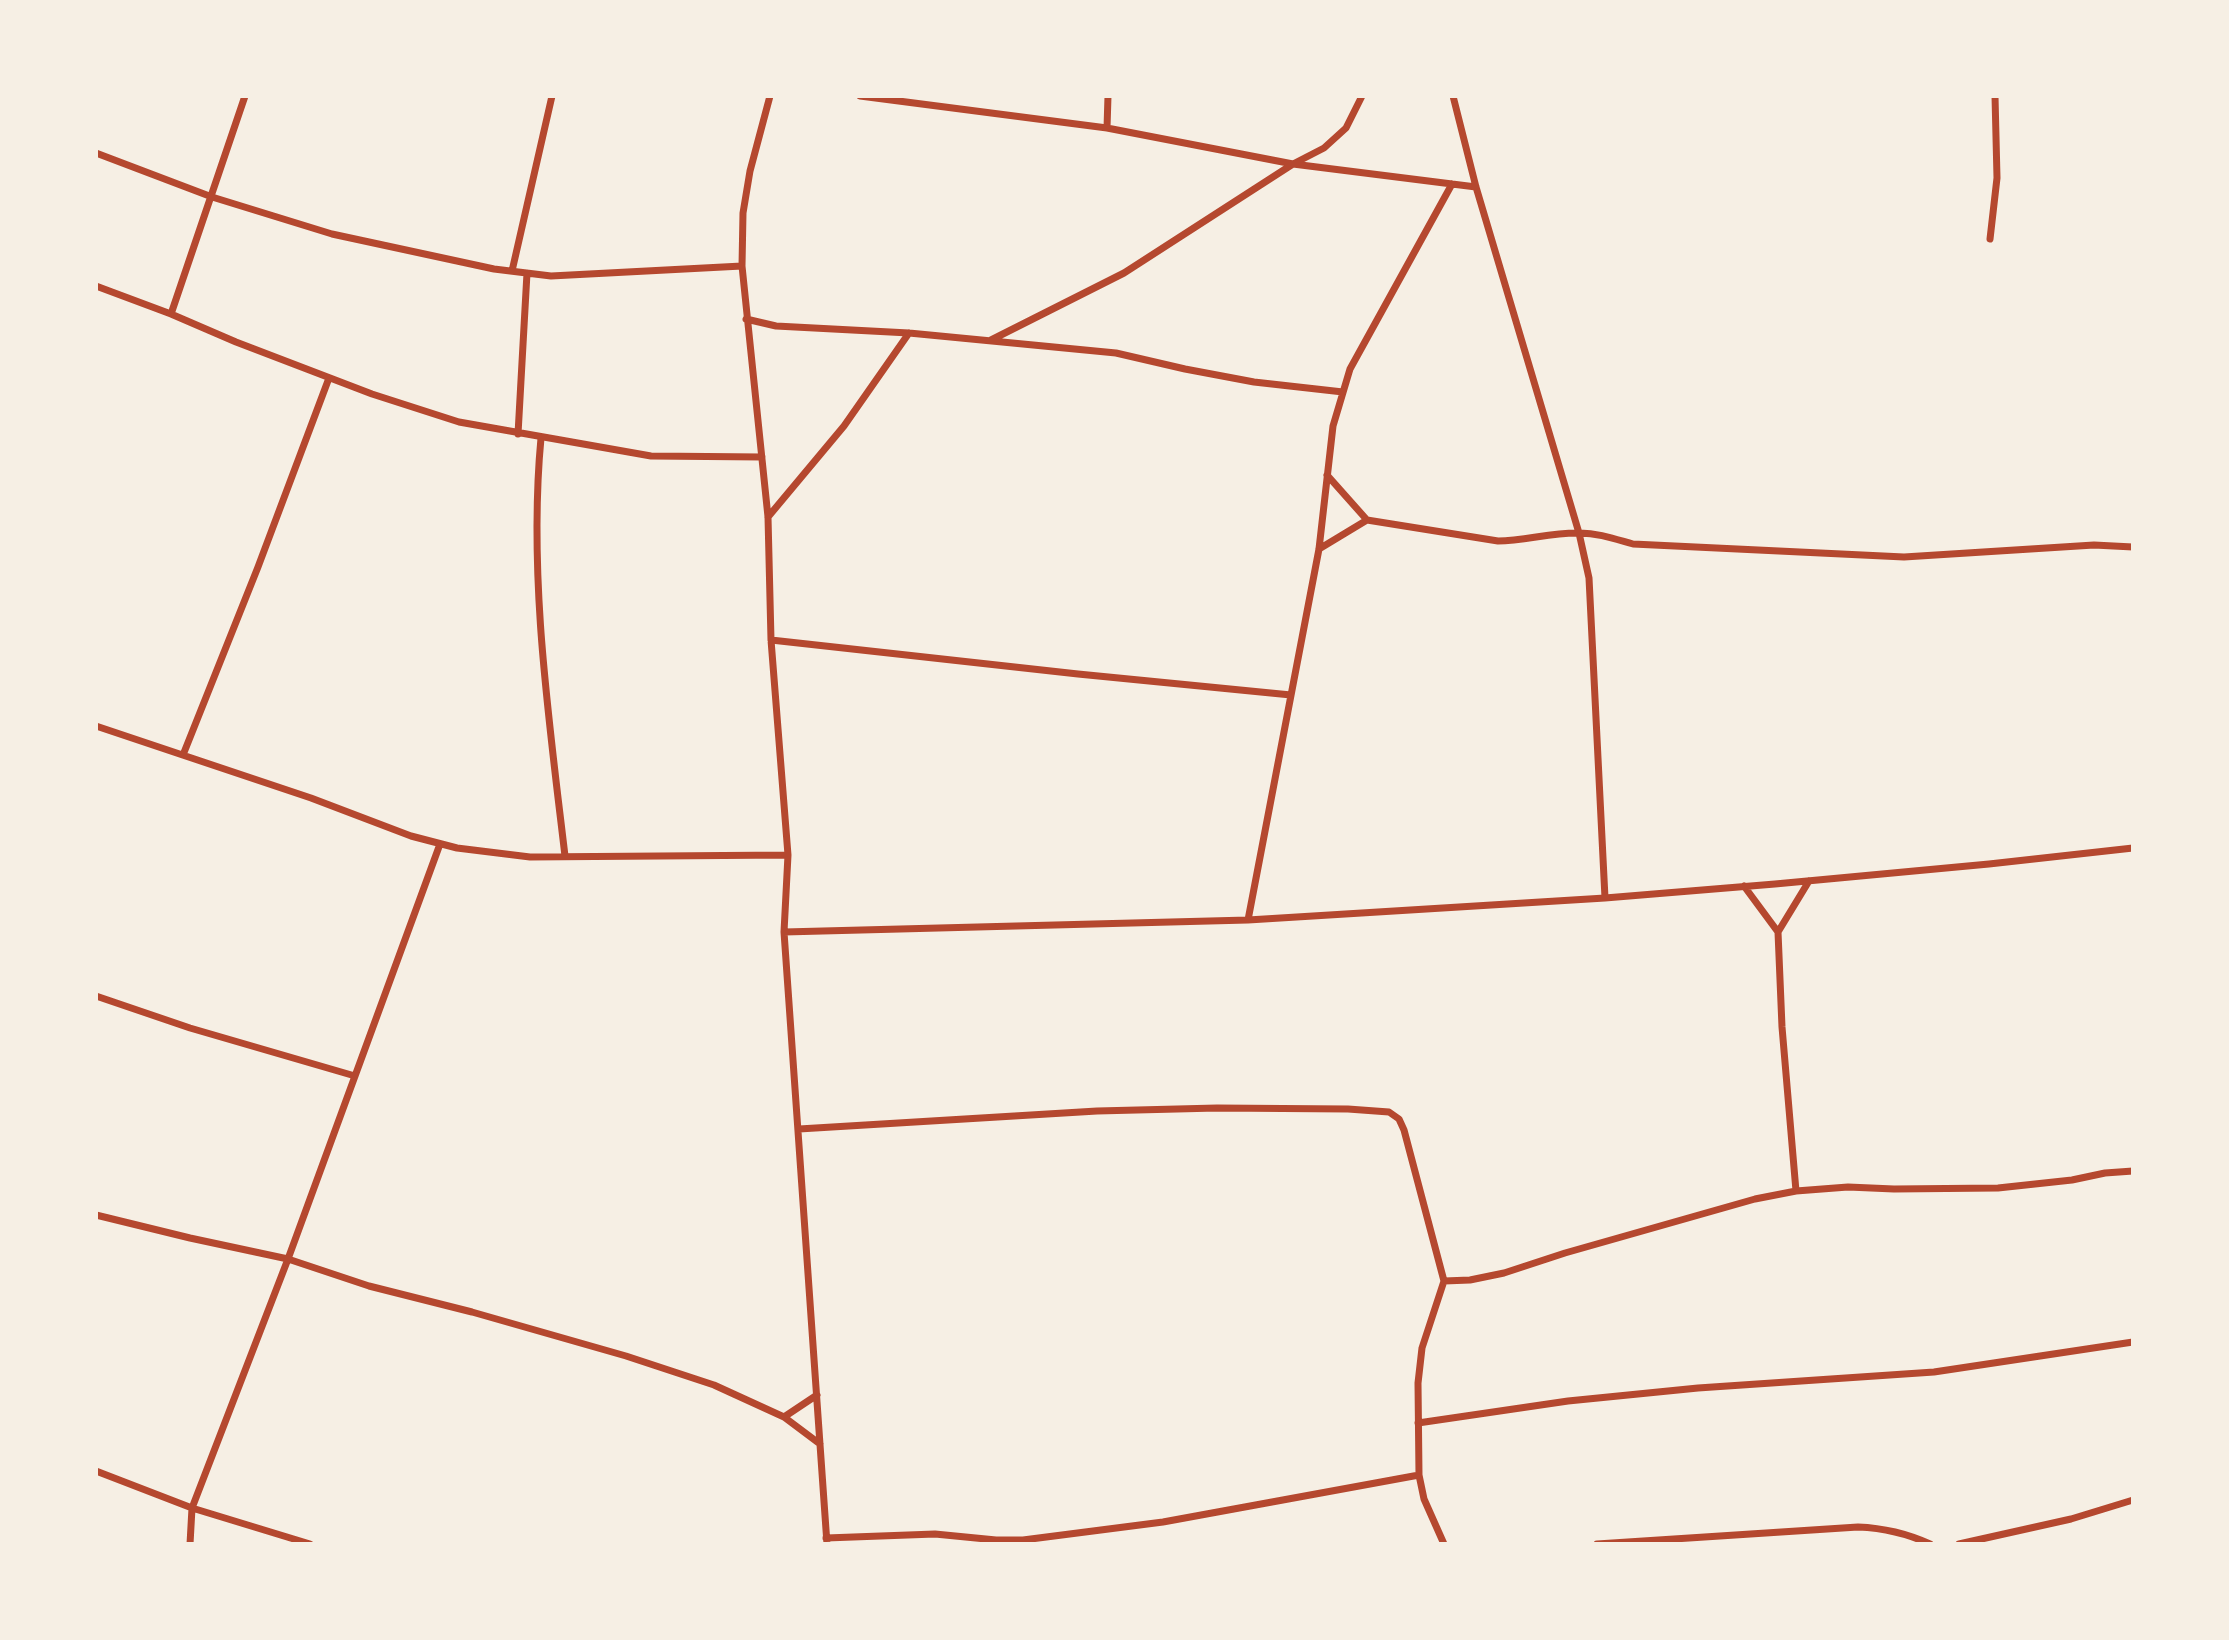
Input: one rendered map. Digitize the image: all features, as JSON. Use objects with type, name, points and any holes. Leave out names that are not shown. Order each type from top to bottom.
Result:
[{"type":"street","points":[[171,314],[245,96]]},
{"type":"street","points":[[512,271],[552,96]]},
{"type":"street","points":[[770,96],[743,213],[742,266],[768,517],[771,640],[788,855],[784,932],[827,1541],[935,1534],[1023,1540],[1163,1522],[1419,1475]]},
{"type":"street","points":[[860,96],[1107,128],[1293,164],[1476,187]]},
{"type":"street","points":[[1107,128],[1108,96]]},
{"type":"street","points":[[990,340],[1124,272],[1293,164],[1324,148],[1346,128],[1362,96]]},
{"type":"street","points":[[1453,96],[1476,187],[1579,533],[1589,578],[1605,898]]},
{"type":"street","points":[[1990,239],[1997,178],[1995,96]]},
{"type":"street","points":[[96,153],[212,198],[332,234],[494,269],[551,276],[742,266]]},
{"type":"street","points":[[1248,920],[1319,550],[1333,426],[1350,369],[1452,184]]},
{"type":"street","points":[[518,433],[527,273]]},
{"type":"street","points":[[96,286],[329,378],[459,422],[651,456],[762,457]]},
{"type":"street","points":[[746,319],[776,326],[909,333],[1116,353],[1254,382],[1343,392]]},
{"type":"street","points":[[768,517],[844,426],[909,333]]},
{"type":"street","points":[[183,755],[329,378]]},
{"type":"street","points":[[541,438],[537,483],[537,555],[552,744],[565,856]]},
{"type":"street","points":[[1327,475],[1367,520],[1498,541],[1579,533],[1602,535],[1633,544],[1904,557],[2094,545],[2133,547]]},
{"type":"street","points":[[1319,550],[1367,520]]},
{"type":"street","points":[[771,640],[1291,695]]},
{"type":"street","points":[[96,726],[311,798],[411,836],[457,848],[530,857],[788,855]]},
{"type":"street","points":[[190,1544],[192,1508],[288,1259],[440,844]]},
{"type":"street","points":[[784,932],[1248,920],[1605,898],[1809,881],[2133,848]]},
{"type":"street","points":[[1796,1191],[1782,1027],[1778,932],[1809,881]]},
{"type":"street","points":[[1744,886],[1778,932]]},
{"type":"street","points":[[96,996],[190,1028],[355,1076]]},
{"type":"street","points":[[799,1129],[1111,1111],[1217,1108],[1389,1112],[1399,1119],[1404,1130],[1444,1281],[1422,1348],[1418,1383],[1419,1475],[1424,1499],[1444,1544]]},
{"type":"street","points":[[1444,1281],[1470,1280],[1504,1273],[1564,1253],[1755,1199],[1796,1191],[1849,1187],[1998,1188],[2133,1171]]},
{"type":"street","points":[[96,1215],[288,1259],[369,1286],[626,1356],[714,1385],[784,1416],[820,1444]]},
{"type":"street","points":[[1418,1423],[1568,1401],[1698,1388],[1934,1372],[2133,1342]]},
{"type":"street","points":[[784,1416],[817,1395]]},
{"type":"street","points":[[96,1471],[192,1508],[310,1544]]},
{"type":"street","points":[[1959,1544],[2071,1519],[2133,1500]]},
{"type":"street","points":[[1597,1544],[1858,1527],[1883,1528],[1909,1534],[1930,1544]]}]
